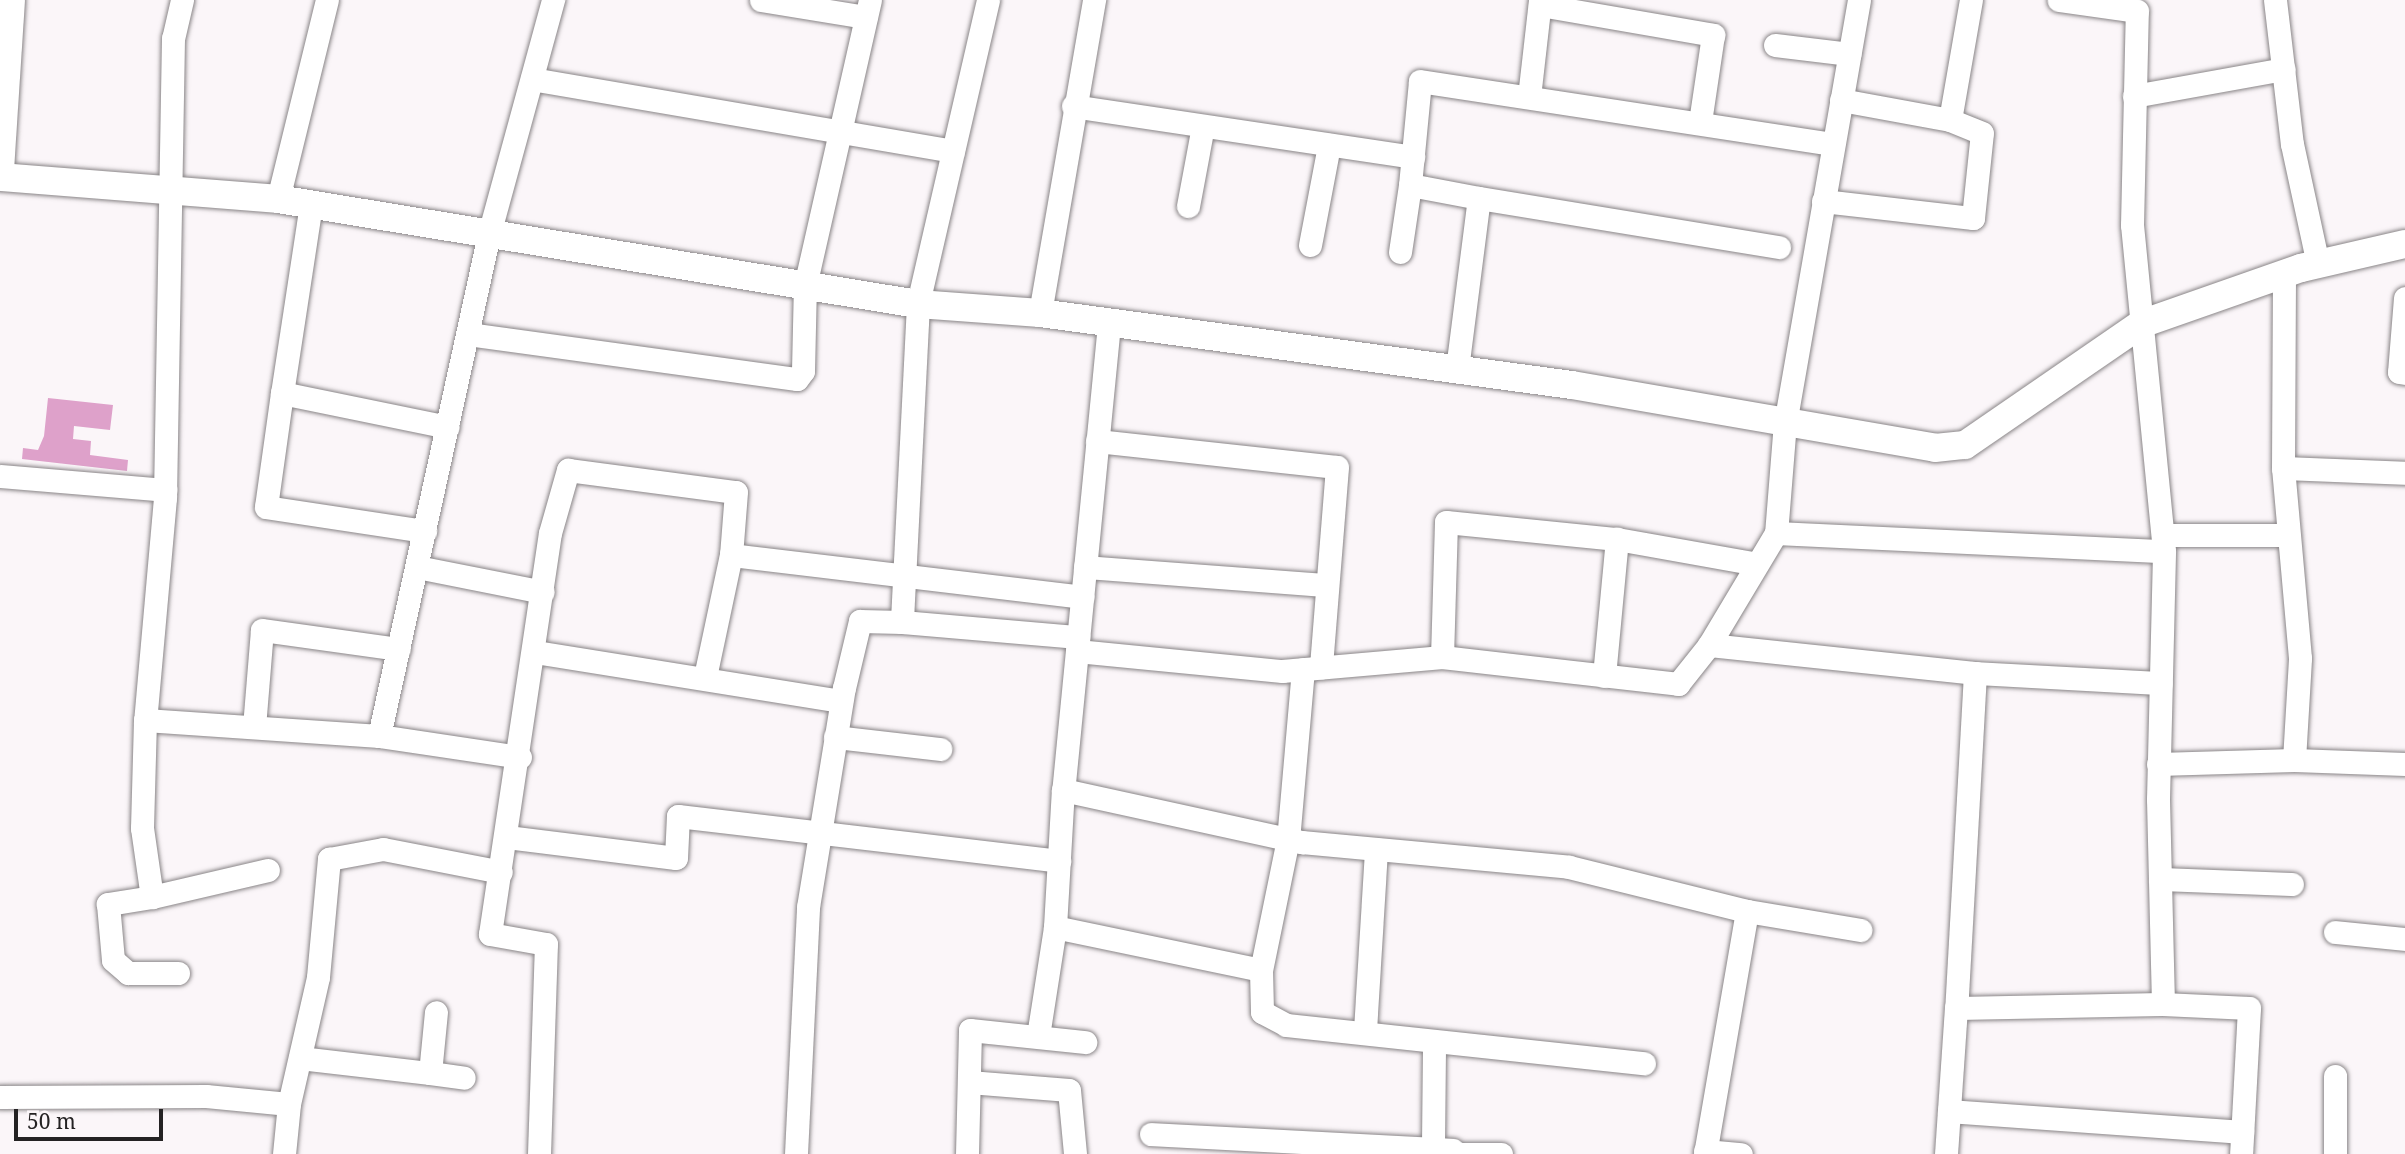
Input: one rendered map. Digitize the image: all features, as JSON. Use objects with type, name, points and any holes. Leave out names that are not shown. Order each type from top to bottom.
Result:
[{"type":"street","points":[[0,170],[11,0]]},
{"type":"street","points":[[152,897],[142,828],[145,720],[165,490],[174,191],[173,38],[182,0]]},
{"type":"street","points":[[278,199],[327,0]]},
{"type":"street","points":[[379,736],[449,427],[489,234],[553,0]]},
{"type":"street","points":[[902,622],[907,578],[918,304],[988,0]]},
{"type":"street","points":[[1040,313],[1073,106],[1094,0]]},
{"type":"street","points":[[796,1154],[817,837],[841,701],[860,621],[902,622],[1077,644],[1312,668],[1442,657],[1678,684],[1709,645],[1776,533],[1785,422],[1859,0]]},
{"type":"street","points":[[1950,120],[1970,0]]},
{"type":"street","points":[[2059,0],[2137,11],[2132,225],[2164,543],[2158,764],[2163,1004]]},
{"type":"street","points":[[2275,0],[2284,69],[2318,264]]},
{"type":"street","points":[[468,334],[797,379],[803,371],[805,286],[868,9],[773,1]]},
{"type":"street","points":[[1529,97],[1540,2],[1713,35],[1700,122]]},
{"type":"street","points":[[1775,45],[1849,54]]},
{"type":"street","points":[[2134,96],[2284,69]]},
{"type":"street","points":[[531,79],[842,128],[953,151]]},
{"type":"street","points":[[1400,252],[1410,185],[1420,81],[1833,144]]},
{"type":"street","points":[[1823,201],[1973,218],[1982,133],[1950,120],[1841,100]]},
{"type":"street","points":[[1073,106],[1413,157]]},
{"type":"street","points":[[1188,206],[1203,126]]},
{"type":"street","points":[[1310,245],[1329,145]]},
{"type":"street","points":[[0,177],[278,199],[918,304],[1040,313],[1457,369],[1935,448],[1965,445],[2141,324],[2284,273],[2405,244]]},
{"type":"street","points":[[1410,185],[1779,247]]},
{"type":"street","points":[[1457,369],[1479,198]]},
{"type":"street","points":[[311,204],[266,507],[425,531]]},
{"type":"street","points":[[2284,273],[2283,468],[2301,658],[2294,760]]},
{"type":"street","points":[[2405,298],[2399,372],[2405,373]]},
{"type":"street","points":[[1038,1036],[1055,928],[1063,790],[1109,324]]},
{"type":"street","points":[[282,393],[449,427]]},
{"type":"street","points":[[1097,441],[1337,467],[1326,585],[1288,839],[1261,970],[1258,1001],[1268,1020],[1365,1030],[1434,1043],[1643,1063]]},
{"type":"street","points":[[2283,468],[2405,473]]},
{"type":"street","points":[[539,1154],[546,944],[490,934],[520,757],[542,592],[568,470],[736,492],[732,555],[705,677]]},
{"type":"street","points":[[0,476],[165,490]]},
{"type":"street","points":[[1442,657],[1446,522],[1617,539],[1757,564]]},
{"type":"street","points":[[1776,533],[2164,543],[2288,535]]},
{"type":"street","points":[[1604,676],[1617,539]]},
{"type":"street","points":[[732,555],[1082,597]]},
{"type":"street","points":[[1085,566],[1326,585]]},
{"type":"street","points":[[417,567],[542,592]]},
{"type":"street","points":[[254,727],[262,630],[399,649]]},
{"type":"street","points":[[1709,645],[1975,673],[2161,683]]},
{"type":"street","points":[[535,652],[705,677],[841,701]]},
{"type":"street","points":[[1947,1154],[1975,673]]},
{"type":"street","points":[[145,720],[379,736],[520,757]]},
{"type":"street","points":[[835,737],[940,749]]},
{"type":"street","points":[[2158,764],[2294,760],[2405,764]]},
{"type":"street","points":[[1063,790],[1288,839],[1569,867],[1747,911],[1860,930]]},
{"type":"street","points":[[507,837],[676,859],[678,816],[817,837],[1059,861]]},
{"type":"street","points":[[284,1154],[289,1104],[318,977],[329,859],[383,849],[501,872]]},
{"type":"street","points":[[1365,1030],[1376,849]]},
{"type":"street","points":[[178,973],[128,973],[113,960],[108,904],[152,897],[268,870]]},
{"type":"street","points":[[2160,879],[2291,884]]},
{"type":"street","points":[[1741,1154],[1705,1152],[1747,911]]},
{"type":"street","points":[[1055,928],[1261,970]]},
{"type":"street","points":[[2335,932],[2405,939]]},
{"type":"street","points":[[1949,1111],[2241,1143],[2249,1008],[2163,1004],[1956,1008]]},
{"type":"street","points":[[430,1073],[436,1012]]},
{"type":"street","points":[[967,1154],[970,1030],[1085,1042]]},
{"type":"street","points":[[1434,1043],[1446,1149]]},
{"type":"street","points":[[300,1058],[464,1078]]},
{"type":"street","points":[[2335,1076],[2335,1154]]},
{"type":"street","points":[[969,1082],[1069,1090],[1075,1154]]},
{"type":"street","points":[[0,1097],[206,1096],[289,1104]]},
{"type":"street","points":[[1151,1134],[1502,1154]]},
{"type":"building","points":[[48,398],[113,405],[110,430],[74,426],[73,439],[91,441],[90,455],[128,460],[127,471],[22,459],[23,448],[38,450],[44,436]]}]
